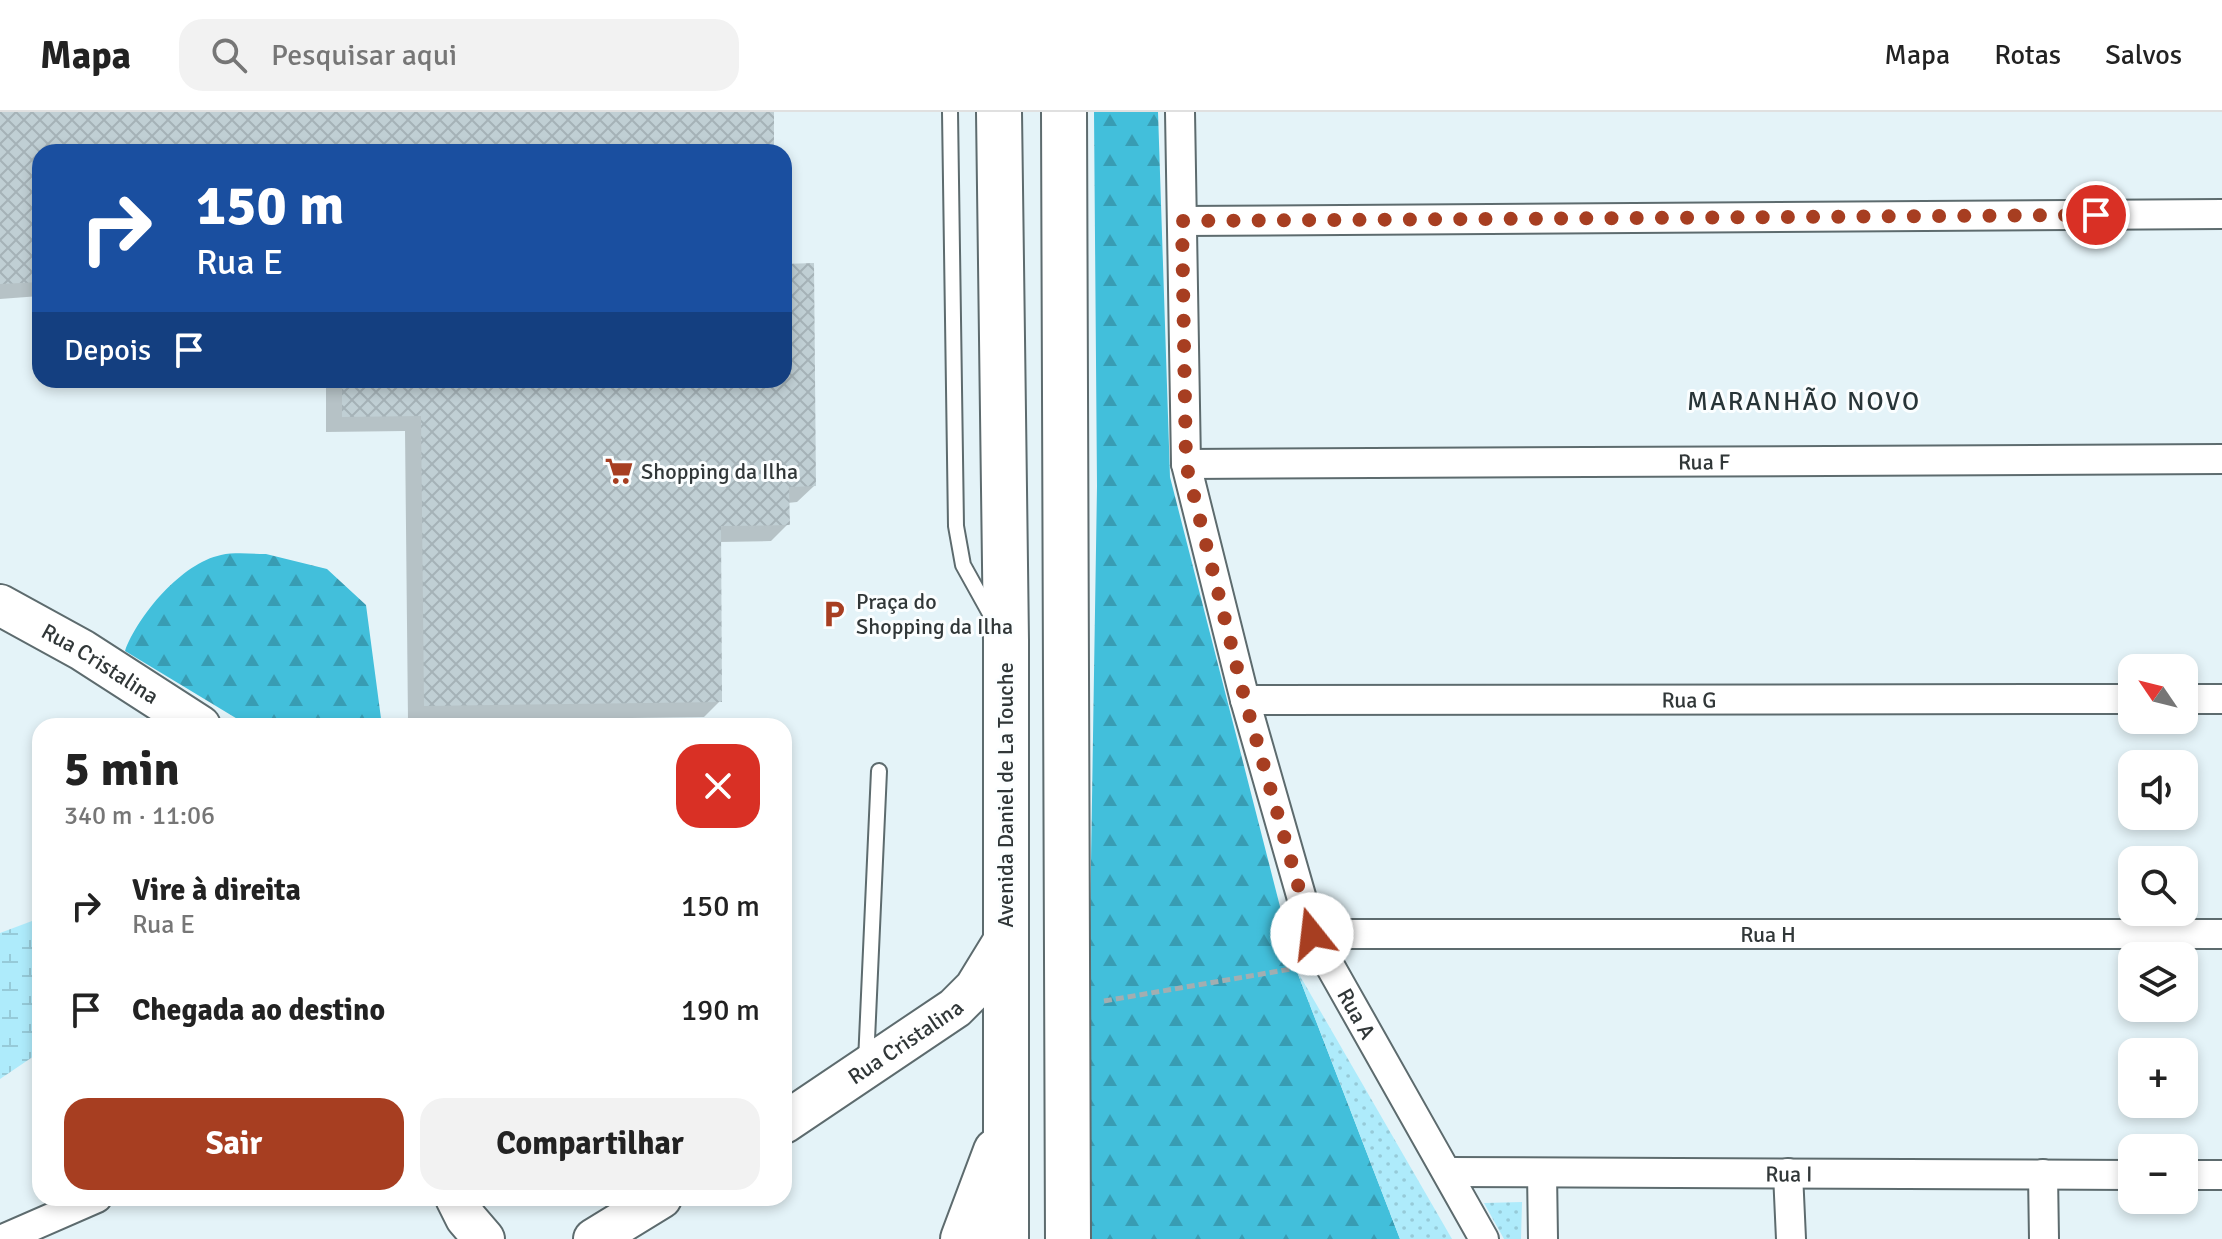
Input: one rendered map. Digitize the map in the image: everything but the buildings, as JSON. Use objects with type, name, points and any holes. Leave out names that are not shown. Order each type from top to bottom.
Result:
[{"type":"main road","name":"Avenida Daniel de La Touche","points":[[999,112],[1006,640],[1006,1239]]},
{"type":"main road","points":[[1064,112],[1068,1239]]},
{"type":"main road","points":[[963,1239],[1006,1127]]},
{"type":"street","name":"Rua A","points":[[1180,112],[1186,464],[1245,700],[1312,934],[1484,1239]]},
{"type":"street","points":[[1182,221],[2222,214]]},
{"type":"street","name":"Rua F","points":[[1186,464],[2222,459]]},
{"type":"street","name":"Rua Cristalina","points":[[0,605],[82,650],[188,718]]},
{"type":"street","name":"Rua G","points":[[1245,700],[2118,699]]},
{"type":"street","points":[[2198,699],[2222,699]]},
{"type":"street","name":"Rua H","points":[[1312,934],[2222,934]]},
{"type":"street","name":"Rua Cristalina","points":[[792,1118],[955,1008],[975,988],[1005,939]]},
{"type":"street","name":"Rua I","points":[[1447,1172],[2118,1175]]},
{"type":"street","points":[[1542,1173],[1543,1239]]},
{"type":"street","points":[[1788,1173],[1791,1239]]},
{"type":"street","points":[[2043,1174],[2044,1239]]},
{"type":"street","points":[[2198,1175],[2222,1175]]},
{"type":"street","points":[[3,1239],[79,1206]]},
{"type":"street","points":[[594,1239],[648,1206]]},
{"type":"lane","points":[[950,112],[956,526],[959,550],[969,578],[1006,640]]},
{"type":"lane","points":[[865,1070],[879,771]]},
{"type":"path","points":[[1067,1007],[1291,969],[1312,934]]},
{"type":"green space","points":[[1094,112],[1158,112],[1170,477],[1296,969],[1400,1239],[1085,1239],[1097,486]]},
{"type":"green space","points":[[238,553],[266,554],[327,569],[366,605],[381,718],[236,718],[125,651],[140,622],[177,579],[206,560]]},
{"type":"green space","points":[[32,921],[32,1057],[0,1079],[0,933]]},
{"type":"green space","points":[[1296,969],[1452,1239],[1400,1239]]},
{"type":"green space","points":[[1522,1202],[1521,1239],[1504,1239],[1484,1203]]},
{"type":"place","name":"Shopping da Ilha","points":[[619,471]]},
{"type":"place","name":"Praça do Shopping da Ilha","points":[[834,614]]},
{"type":"district","name":"MARANHÃO NOVO","points":[[1804,401]]},
{"type":"route","points":[[1312,934],[1245,700],[1186,464],[1182,221],[2096,215]]}]
